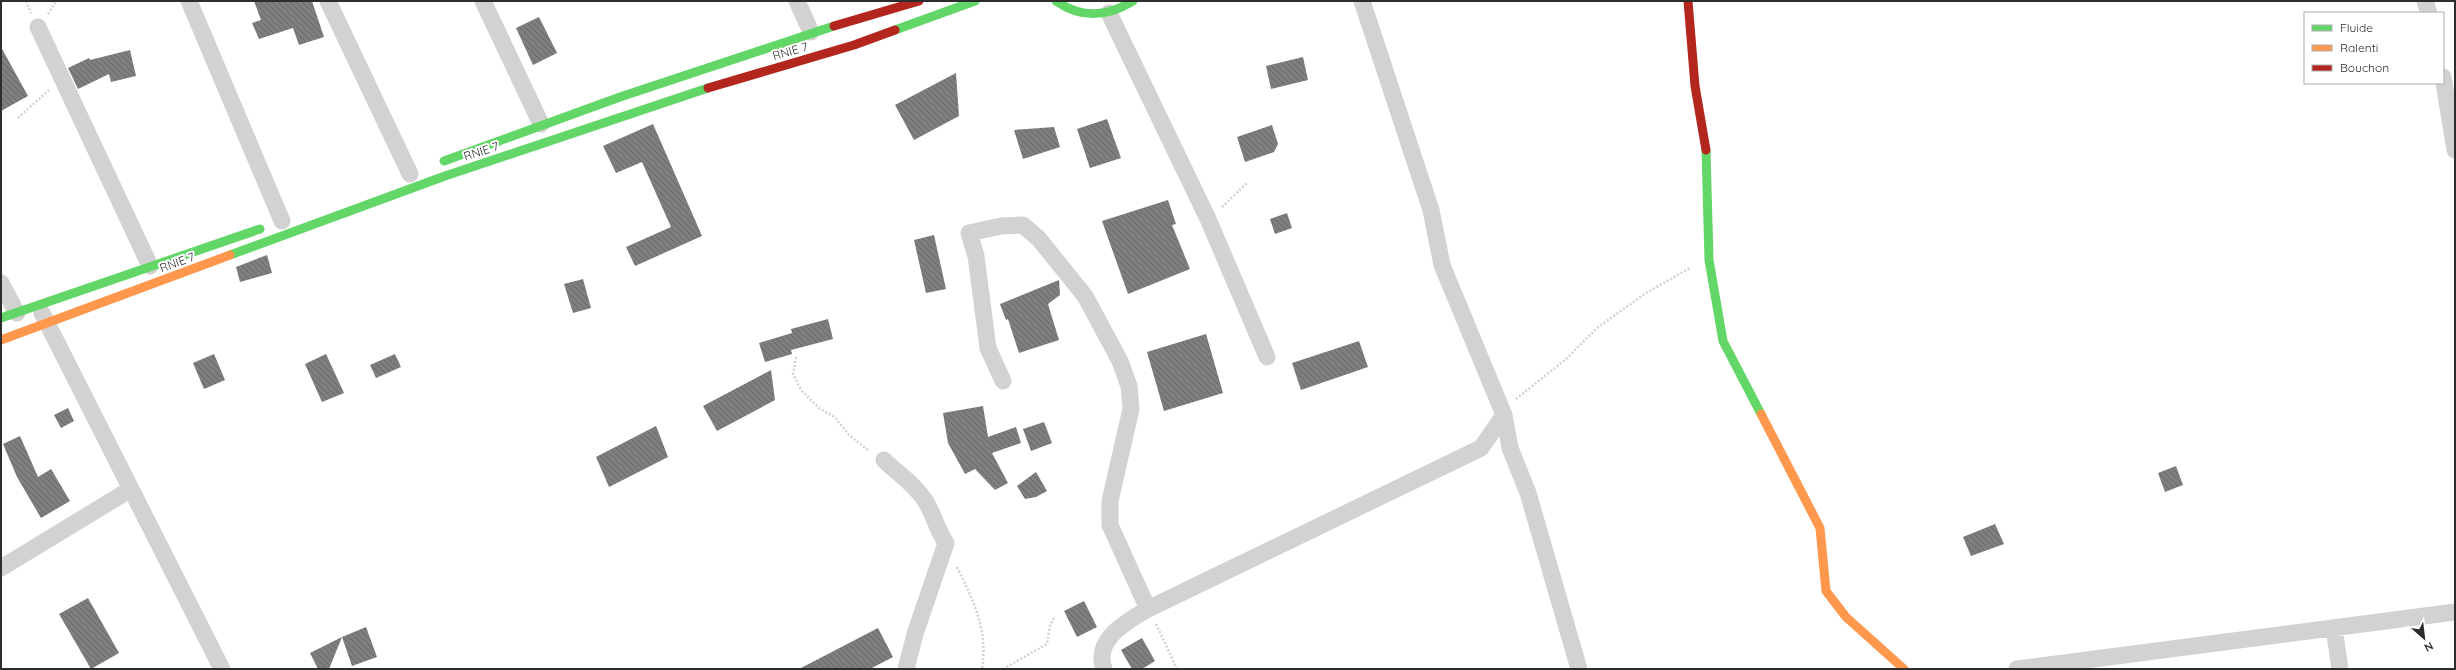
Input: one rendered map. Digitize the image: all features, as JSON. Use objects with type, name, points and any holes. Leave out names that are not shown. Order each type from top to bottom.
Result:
[{"type":"main road","name":"RNIE 7","points":[[432,166],[541,124],[811,32],[918,1]]},
{"type":"main road","name":"RNIE 7","points":[[1,340],[445,176],[713,86],[854,45],[975,1]]},
{"type":"main road","points":[[1056,1],[1064,7],[1082,14],[1109,13],[1121,9],[1133,1]]},
{"type":"main road","points":[[1688,1],[1695,86],[1706,140],[1709,260],[1723,341],[1820,528],[1826,591],[1846,617],[1904,669]]},
{"type":"main road","name":"RNIE 7","points":[[9,316],[279,222]]},
{"type":"street","points":[[189,1],[279,222]]},
{"type":"street","points":[[328,1],[410,174]]},
{"type":"street","points":[[484,1],[541,124]]},
{"type":"street","points":[[797,1],[811,32]]},
{"type":"street","points":[[1362,1],[1431,210],[1442,265],[1504,415],[1510,448],[1528,493],[1579,669]]},
{"type":"street","points":[[2425,1],[2429,12]]},
{"type":"street","points":[[1109,13],[1208,219],[1267,357]]},
{"type":"street","points":[[38,27],[150,266]]},
{"type":"street","points":[[2444,84],[2455,150]]},
{"type":"street","points":[[1003,380],[988,348],[976,256],[969,233],[1001,226],[1023,225],[1039,239],[1086,296],[1120,361],[1129,386],[1131,409],[1110,501],[1110,525],[1148,609]]},
{"type":"street","points":[[1,283],[9,316]]},
{"type":"street","points":[[39,306],[222,669]]},
{"type":"street","points":[[1104,669],[1102,664],[1105,643],[1120,626],[1148,609],[1480,448],[1504,415]]},
{"type":"street","points":[[884,460],[912,484],[926,502],[940,534],[946,543],[915,634],[906,669]]},
{"type":"street","points":[[1,568],[131,489]]},
{"type":"street","points":[[2017,669],[2455,612]]},
{"type":"street","points":[[2334,628],[2340,669]]},
{"type":"path","points":[[18,118],[62,79]]},
{"type":"path","points":[[1208,219],[1247,183]]},
{"type":"path","points":[[1504,415],[1514,401],[1565,360],[1597,328],[1646,292],[1682,272],[1709,260]]},
{"type":"path","points":[[796,357],[793,374],[801,390],[820,409],[835,417],[848,434],[862,446],[884,460]]},
{"type":"path","points":[[946,543],[976,609],[982,629],[984,654],[982,669]]},
{"type":"path","points":[[1148,609],[1177,669]]},
{"type":"path","points":[[1003,669],[1047,644],[1050,625],[1055,616]]},
{"type":"building","points":[[254,1],[312,1],[324,37],[299,45],[293,28],[259,39],[252,23],[261,20]]},
{"type":"building","points":[[539,17],[557,53],[533,65],[516,28]]},
{"type":"building","points":[[1,47],[28,96],[1,111]]},
{"type":"building","points":[[130,50],[136,76],[111,82],[109,74],[78,89],[68,68],[89,58],[90,60]]},
{"type":"building","points":[[1303,57],[1308,80],[1271,89],[1266,66]]},
{"type":"building","points":[[956,73],[959,116],[914,140],[895,105]]},
{"type":"building","points":[[1107,119],[1121,158],[1090,168],[1077,129]]},
{"type":"building","points":[[653,124],[702,236],[635,266],[626,247],[671,227],[642,162],[616,173],[603,146]]},
{"type":"building","points":[[1272,125],[1278,144],[1274,152],[1245,162],[1237,137]]},
{"type":"building","points":[[1054,127],[1060,147],[1023,159],[1014,130]]},
{"type":"building","points":[[1168,200],[1176,224],[1172,225],[1190,269],[1128,294],[1102,221]]},
{"type":"building","points":[[1287,213],[1292,228],[1275,234],[1270,219]]},
{"type":"building","points":[[934,235],[946,289],[926,293],[914,240]]},
{"type":"building","points":[[267,255],[272,273],[240,282],[236,267]]},
{"type":"building","points":[[583,279],[591,308],[573,313],[564,284]]},
{"type":"building","points":[[1059,280],[1060,295],[1048,304],[1059,340],[1019,353],[1008,319],[1006,320],[1000,304]]},
{"type":"building","points":[[828,319],[833,339],[791,350],[792,354],[765,362],[759,343],[792,333],[791,329]]},
{"type":"building","points":[[1206,334],[1223,393],[1164,411],[1147,352]]},
{"type":"building","points":[[1359,341],[1368,367],[1301,390],[1292,363]]},
{"type":"building","points":[[214,354],[225,380],[204,389],[193,363]]},
{"type":"building","points":[[326,354],[344,393],[322,402],[305,364]]},
{"type":"building","points":[[395,354],[401,367],[376,378],[370,365]]},
{"type":"building","points":[[771,370],[775,400],[717,431],[703,406]]},
{"type":"building","points":[[983,406],[988,437],[1016,427],[1021,443],[992,453],[1008,483],[995,490],[975,469],[965,474],[948,443],[943,413]]},
{"type":"building","points":[[68,408],[74,421],[61,428],[54,415]]},
{"type":"building","points":[[1044,422],[1052,443],[1031,451],[1023,429]]},
{"type":"building","points":[[656,426],[668,457],[609,487],[596,457]]},
{"type":"building","points":[[20,436],[38,477],[51,469],[70,501],[41,518],[17,477],[3,444]]},
{"type":"building","points":[[2176,466],[2183,485],[2165,492],[2158,473]]},
{"type":"building","points":[[1036,472],[1047,491],[1036,497],[1025,499],[1017,486]]},
{"type":"building","points":[[1995,524],[2004,544],[1971,556],[1963,537]]},
{"type":"building","points":[[88,598],[119,653],[91,669],[59,614]]},
{"type":"building","points":[[1084,601],[1097,627],[1077,637],[1064,611]]},
{"type":"building","points":[[366,627],[377,657],[352,666],[342,637]]},
{"type":"building","points":[[878,628],[893,657],[870,669],[799,669]]},
{"type":"building","points":[[342,637],[329,669],[318,669],[310,653]]},
{"type":"building","points":[[1142,638],[1155,661],[1142,669],[1132,669],[1121,650]]},
{"type":"traffic: fast","points":[[895,30],[975,1]]},
{"type":"traffic: fast","points":[[1056,1],[1075,11],[1094,14],[1114,10],[1133,1]]},
{"type":"traffic: fast","points":[[444,161],[620,97],[834,26]]},
{"type":"traffic: fast","points":[[230,255],[445,176],[708,88]]},
{"type":"traffic: fast","points":[[1706,150],[1709,260],[1723,341],[1761,414]]},
{"type":"traffic: fast","points":[[1,318],[260,229]]},
{"type":"traffic: slow","points":[[1,340],[230,255]]},
{"type":"traffic: slow","points":[[1761,414],[1820,528],[1826,591],[1846,617],[1904,669]]},
{"type":"traffic: jam","points":[[834,26],[919,1]]},
{"type":"traffic: jam","points":[[1688,1],[1695,86],[1706,150]]},
{"type":"traffic: jam","points":[[708,88],[854,45],[895,30]]}]
